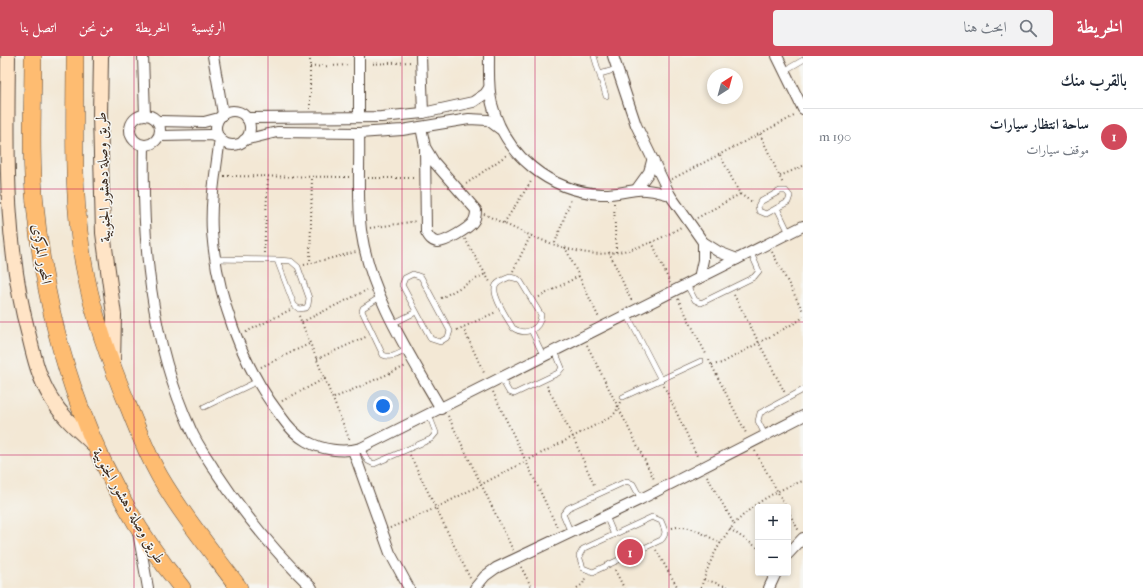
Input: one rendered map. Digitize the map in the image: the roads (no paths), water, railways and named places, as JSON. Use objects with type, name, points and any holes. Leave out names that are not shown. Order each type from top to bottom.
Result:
[{"type":"highway","name":"المحور المركزى","points":[[33,56],[32,169],[44,275],[60,344],[70,378],[94,444]]},
{"type":"highway","points":[[75,56],[77,207],[86,276],[97,324],[138,432],[160,477],[214,556],[240,588]]},
{"type":"highway","name":"طريق وصلة دهشور الجنوبية","points":[[94,444],[136,521],[166,568],[182,588]]},
{"type":"main road","name":"طريق وصلة دهشور الجنوبية","points":[[8,56],[8,211],[19,296],[37,368],[46,390],[67,420],[94,444]]},
{"type":"main road","name":"طريق وصلة دهشور الجنوبية","points":[[102,56],[100,115],[103,233],[114,314],[113,369]]},
{"type":"street","points":[[143,56],[145,115]]},
{"type":"street","points":[[213,56],[221,116],[216,128],[220,138],[211,204],[215,259],[221,290],[237,336],[252,371],[273,406],[290,428],[304,440],[320,448],[357,449],[429,415],[803,226]]},
{"type":"street","points":[[359,56],[359,116]]},
{"type":"street","points":[[421,56],[423,113]]},
{"type":"street","points":[[489,56],[489,88],[494,110],[502,130],[513,149],[537,172],[549,180],[574,190],[588,193],[614,194],[636,190],[648,190],[670,196]]},
{"type":"street","points":[[614,56],[636,125],[670,196],[703,242],[719,252],[737,259]]},
{"type":"street","points":[[777,56],[800,112]]},
{"type":"street","points":[[246,118],[381,117],[423,113],[474,102],[485,94],[489,88]]},
{"type":"street","points":[[158,121],[160,136],[155,142],[144,145],[133,139],[130,132],[134,120],[145,115],[158,121],[204,122],[233,111],[238,112],[246,118],[250,127],[244,140]]},
{"type":"street","points":[[160,136],[210,135],[220,138],[229,144],[234,144],[277,132],[359,132],[421,127],[480,118],[488,120],[502,130]]},
{"type":"street","points":[[421,127],[425,147],[424,220],[426,232],[430,239],[438,242],[446,240],[473,222],[476,217],[476,210],[434,162],[425,147]]},
{"type":"street","points":[[359,132],[361,230],[364,250],[380,297],[414,362],[442,408]]},
{"type":"street","points":[[144,145],[143,204],[150,284],[166,356],[189,425],[206,456],[239,505],[276,551],[312,588]]},
{"type":"street","points":[[636,190],[650,172],[652,161]]},
{"type":"street","points":[[699,278],[703,260],[703,242]]},
{"type":"street","points":[[473,585],[496,568],[641,499],[803,416]]},
{"type":"street","points":[[357,449],[381,531],[393,559],[409,588]]},
{"type":"street","points":[[136,521],[148,588]]},
{"type":"street","points":[[791,551],[803,538]]},
{"type":"street","points":[[769,588],[775,576]]},
{"type":"lane","points":[[594,56],[606,96]]},
{"type":"lane","points":[[784,71],[803,60]]},
{"type":"lane","points":[[600,74],[617,69]]},
{"type":"lane","points":[[782,191],[786,191],[790,196],[790,201],[777,208],[763,214],[758,208],[758,204],[782,191]]},
{"type":"lane","points":[[777,208],[790,233]]},
{"type":"lane","points":[[687,285],[695,300],[701,303],[754,278],[759,271],[751,253]]},
{"type":"lane","points":[[215,259],[277,260],[291,261],[298,267],[309,301],[306,308],[296,308],[277,260]]},
{"type":"lane","points":[[413,274],[419,275],[450,331],[446,339],[440,342],[433,341],[416,312],[402,285],[405,278],[413,274]]},
{"type":"lane","points":[[510,277],[518,279],[521,282],[541,315],[539,324],[531,330],[522,332],[513,328],[494,293],[494,289],[498,283],[510,277]]},
{"type":"lane","points":[[380,297],[363,308],[362,314],[383,355],[387,357],[393,356],[408,349]]},
{"type":"lane","points":[[394,323],[416,312]]},
{"type":"lane","points":[[632,312],[661,380]]},
{"type":"lane","points":[[531,330],[544,357]]},
{"type":"lane","points":[[501,378],[509,392],[514,394],[558,373],[562,368],[555,351]]},
{"type":"lane","points":[[623,398],[701,361]]},
{"type":"lane","points":[[204,407],[258,381]]},
{"type":"lane","points":[[765,435],[758,421],[760,413],[803,390]]},
{"type":"lane","points":[[357,449],[368,461],[374,464],[408,450],[434,436],[436,433],[436,428],[429,415]]},
{"type":"lane","points":[[566,535],[563,514],[565,511],[598,493],[627,481],[633,484],[641,499]]},
{"type":"lane","points":[[606,516],[614,535]]},
{"type":"lane","points":[[652,517],[661,520],[665,530],[663,537],[653,544],[593,572],[586,570],[579,560],[583,549],[614,535],[652,517]]},
{"type":"place","name":"ساحة انتظار سيارات","points":[[630,552]]}]
